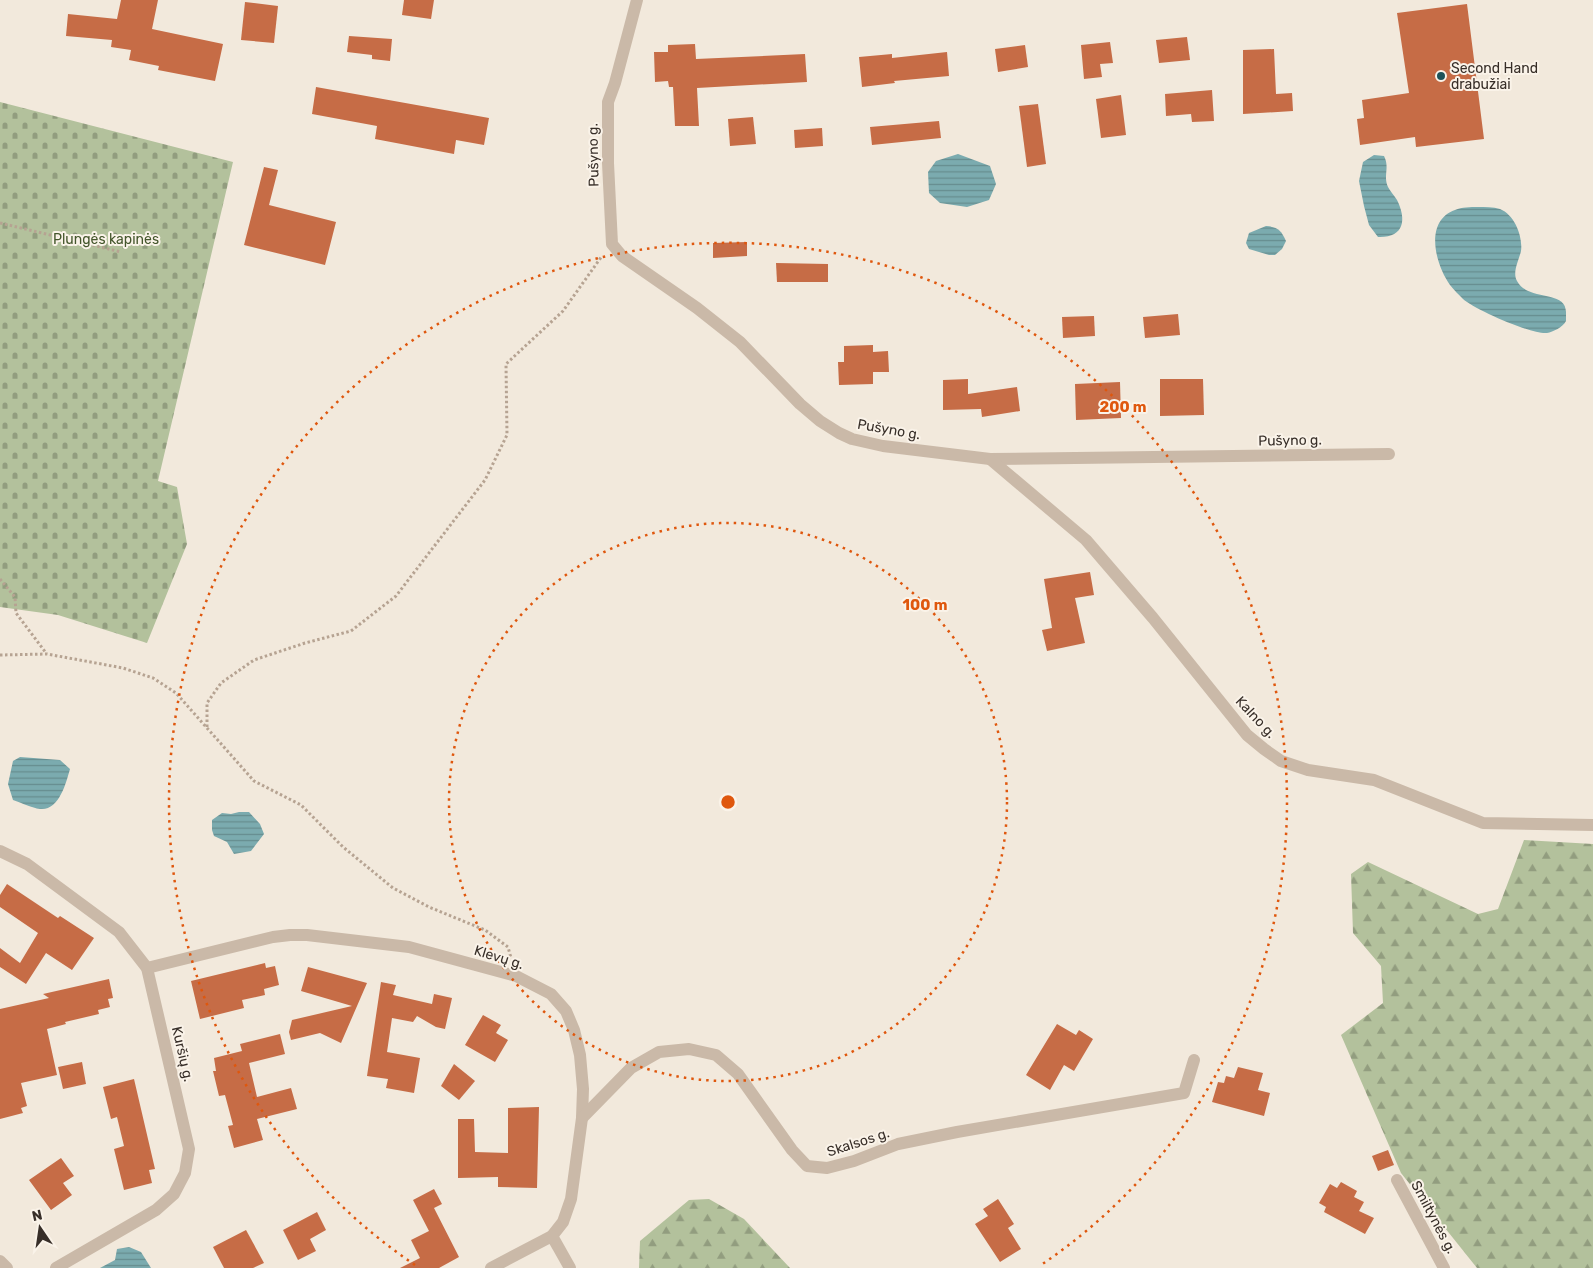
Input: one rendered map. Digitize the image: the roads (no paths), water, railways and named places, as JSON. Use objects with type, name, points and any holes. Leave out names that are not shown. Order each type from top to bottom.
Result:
[{"type":"street","name":"Pušyno g.","points":[[637,0],[615,83],[608,102],[612,244],[622,256],[696,308],[740,342],[800,404],[839,434],[883,446],[990,459],[1389,454]]},
{"type":"street","name":"Kalno g.","points":[[990,459],[1086,540],[1153,618],[1248,735],[1281,761],[1308,770],[1374,780],[1483,823],[1593,825]]},
{"type":"street","name":"Kuršių g.","points":[[0,851],[27,864],[119,932],[147,968],[189,1149],[185,1173],[174,1194],[156,1210],[56,1268]]},
{"type":"street","name":"Klevų g.","points":[[147,968],[273,937],[290,935],[409,946],[516,976],[551,994],[566,1011],[574,1030],[580,1055],[583,1089],[582,1118],[571,1199],[564,1222],[552,1236],[491,1268]]},
{"type":"street","name":"Skalsos g.","points":[[582,1118],[631,1068],[659,1052],[689,1049],[716,1055],[738,1074],[792,1150],[807,1166],[827,1168],[854,1162],[898,1144],[1184,1092],[1194,1060]]},
{"type":"street","name":"Smiltynės g.","points":[[1397,1180],[1444,1268]]},
{"type":"street","points":[[552,1236],[570,1268]]},
{"type":"street","points":[[0,1262],[7,1268]]},
{"type":"water","points":[[958,154],[990,166],[996,184],[989,200],[967,207],[940,203],[929,193],[928,172],[936,161]]},
{"type":"water","points":[[1374,155],[1384,156],[1386,160],[1387,183],[1397,200],[1402,214],[1401,226],[1398,231],[1387,237],[1378,237],[1369,225],[1359,181],[1363,162]]},
{"type":"water","points":[[1478,207],[1500,209],[1514,221],[1521,239],[1521,251],[1516,270],[1517,281],[1529,291],[1554,298],[1565,306],[1566,321],[1560,327],[1547,333],[1540,333],[1517,326],[1490,315],[1469,303],[1450,285],[1440,266],[1435,244],[1439,223],[1445,216],[1455,210]]},
{"type":"water","points":[[1266,226],[1279,230],[1286,241],[1282,249],[1275,255],[1249,249],[1246,243],[1249,233]]},
{"type":"water","points":[[20,757],[60,760],[70,769],[61,795],[52,806],[40,809],[13,800],[8,784],[13,761]]},
{"type":"water","points":[[249,812],[260,824],[264,834],[251,851],[234,854],[227,842],[214,836],[212,820],[222,813],[231,814]]},
{"type":"water","points":[[129,1247],[141,1252],[151,1268],[100,1268],[115,1260],[117,1249]]},
{"type":"place","name":"Second Hand drabužiai","points":[[1441,76]]},
{"type":"park label","name":"Plungės kapinės","points":[[106,239]]}]
